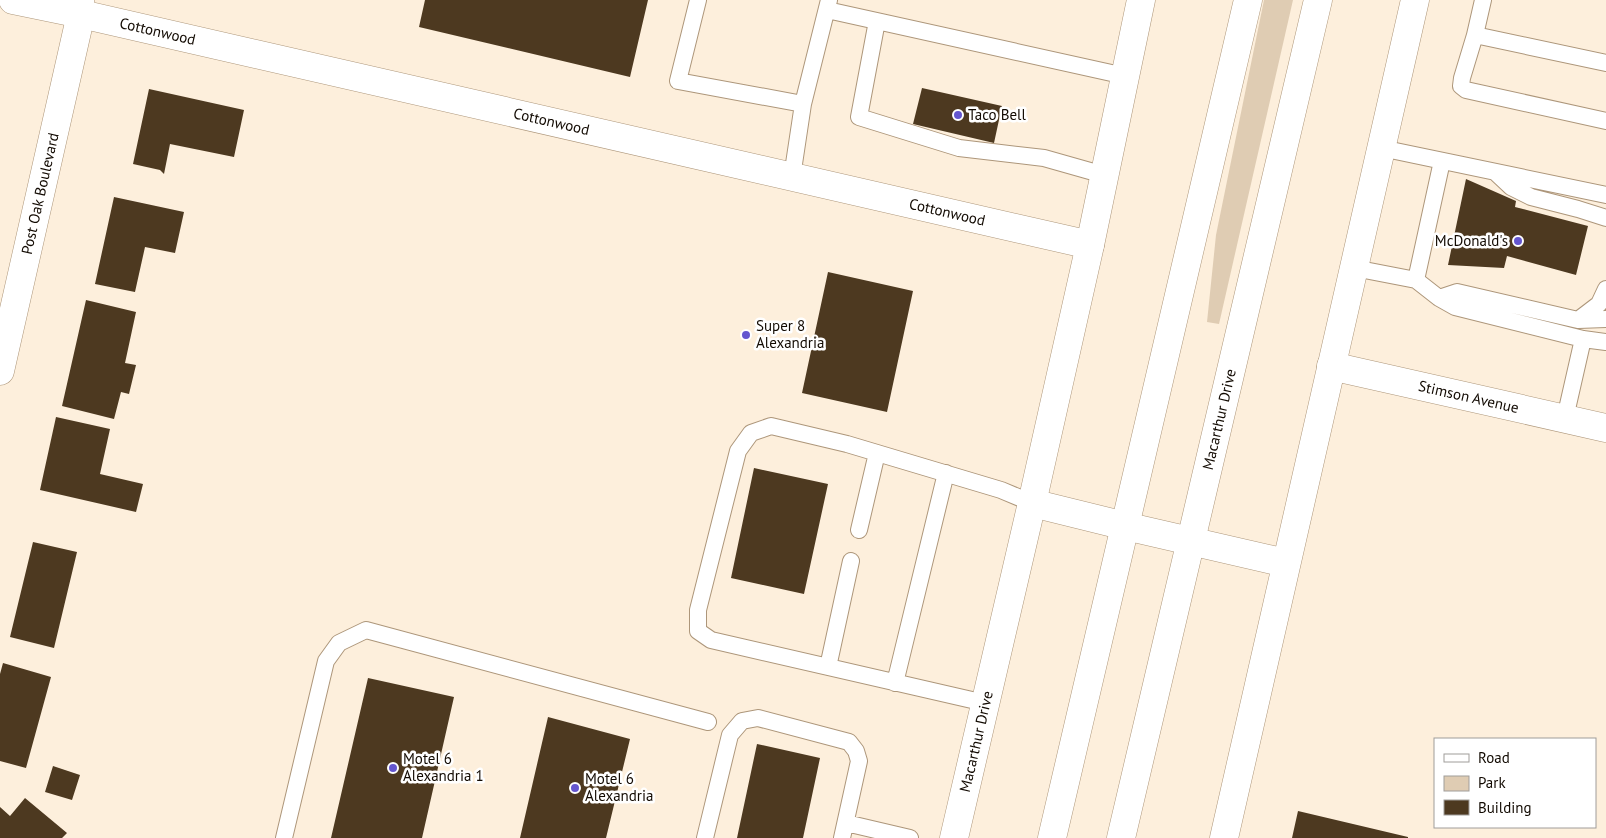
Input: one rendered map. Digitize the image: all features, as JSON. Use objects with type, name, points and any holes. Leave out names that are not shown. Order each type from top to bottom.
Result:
[{"type":"main road","name":"Cottonwood","points":[[13,0],[84,5],[792,177],[1090,245]]},
{"type":"main road","name":"Macarthur Drive","points":[[954,838],[1090,245],[1141,0]]},
{"type":"main road","points":[[1052,838],[1248,0]]},
{"type":"main road","name":"Macarthur Drive","points":[[1121,838],[1318,0]]},
{"type":"main road","points":[[1224,838],[1415,0]]},
{"type":"main road","name":"Post Oak Boulevard","points":[[0,371],[84,5]]},
{"type":"main road","name":"Stimson Avenue","points":[[1331,366],[1606,428]]},
{"type":"main road","points":[[1032,502],[1191,542],[1286,563]]},
{"type":"lane","points":[[698,0],[678,81],[803,104]]},
{"type":"lane","points":[[1482,0],[1475,35],[1462,78],[1462,86],[1466,90],[1606,120]]},
{"type":"lane","points":[[792,177],[803,104],[828,5],[877,21],[1125,76]]},
{"type":"lane","points":[[877,21],[859,117],[959,148],[1044,158],[1104,175]]},
{"type":"lane","points":[[1475,35],[1606,63]]},
{"type":"lane","points":[[1381,148],[1606,195]]},
{"type":"lane","points":[[1416,280],[1442,161]]},
{"type":"lane","points":[[1495,172],[1511,187],[1531,197],[1606,218]]},
{"type":"lane","points":[[1354,268],[1416,280],[1439,298],[1455,307],[1583,339],[1606,342]]},
{"type":"lane","points":[[1578,320],[1599,304],[1606,289]]},
{"type":"lane","points":[[1439,298],[1457,292],[1578,320],[1606,319]]},
{"type":"lane","points":[[1565,418],[1583,339]]},
{"type":"lane","points":[[985,703],[710,640],[698,631],[698,610],[738,451],[751,433],[770,426],[847,444],[1001,490],[1032,502]]},
{"type":"lane","points":[[858,530],[872,505],[877,453]]},
{"type":"lane","points":[[895,683],[901,626],[926,518],[946,473]]},
{"type":"lane","points":[[828,667],[847,613],[854,572]]},
{"type":"lane","points":[[284,838],[326,661],[339,643],[366,630],[708,722]]},
{"type":"lane","points":[[705,838],[730,735],[742,721],[758,718],[849,742],[856,751],[859,761],[844,830],[910,838]]},
{"type":"green space","points":[[1264,0],[1293,0],[1219,324],[1207,322],[1216,235]]},
{"type":"building","points":[[425,0],[648,0],[630,77],[419,27]]},
{"type":"building","name":"Taco Bell","points":[[922,88],[1002,106],[994,143],[913,124]]},
{"type":"building","points":[[149,89],[244,110],[234,157],[170,144],[164,174],[160,170],[133,164]]},
{"type":"building","name":"McDonald's","points":[[1466,179],[1516,201],[1515,207],[1588,226],[1576,275],[1507,256],[1504,268],[1448,265]]},
{"type":"building","points":[[114,197],[184,212],[175,253],[145,247],[135,292],[95,284]]},
{"type":"building","points":[[828,272],[913,291],[887,412],[802,393]]},
{"type":"building","points":[[86,300],[136,312],[125,363],[136,365],[129,394],[121,392],[114,419],[62,406]]},
{"type":"building","points":[[56,417],[110,429],[100,474],[143,484],[136,512],[40,490]]},
{"type":"building","points":[[754,468],[828,484],[804,594],[731,578]]},
{"type":"building","points":[[33,542],[77,552],[54,648],[10,637]]},
{"type":"building","points":[[3,663],[51,677],[26,768],[0,761],[0,674]]},
{"type":"building","name":"Motel 6 Alexandria 1","points":[[368,678],[454,697],[422,838],[331,838]]},
{"type":"building","name":"Motel 6 Alexandria","points":[[548,717],[630,739],[606,838],[520,838]]},
{"type":"building","points":[[757,744],[820,758],[803,838],[737,838]]},
{"type":"building","points":[[53,766],[80,775],[72,800],[45,792]]},
{"type":"building","points":[[25,798],[67,833],[62,838],[0,838],[0,807],[10,816]]},
{"type":"building","points":[[1298,811],[1408,837],[1408,838],[1292,838]]},
{"type":"place","name":"Taco Bell","points":[[958,115]]},
{"type":"place","name":"McDonald's","points":[[1518,241]]},
{"type":"place","name":"Super 8 Alexandria","points":[[746,335]]},
{"type":"place","name":"Motel 6 Alexandria 1","points":[[393,768]]},
{"type":"place","name":"Motel 6 Alexandria","points":[[575,788]]}]
